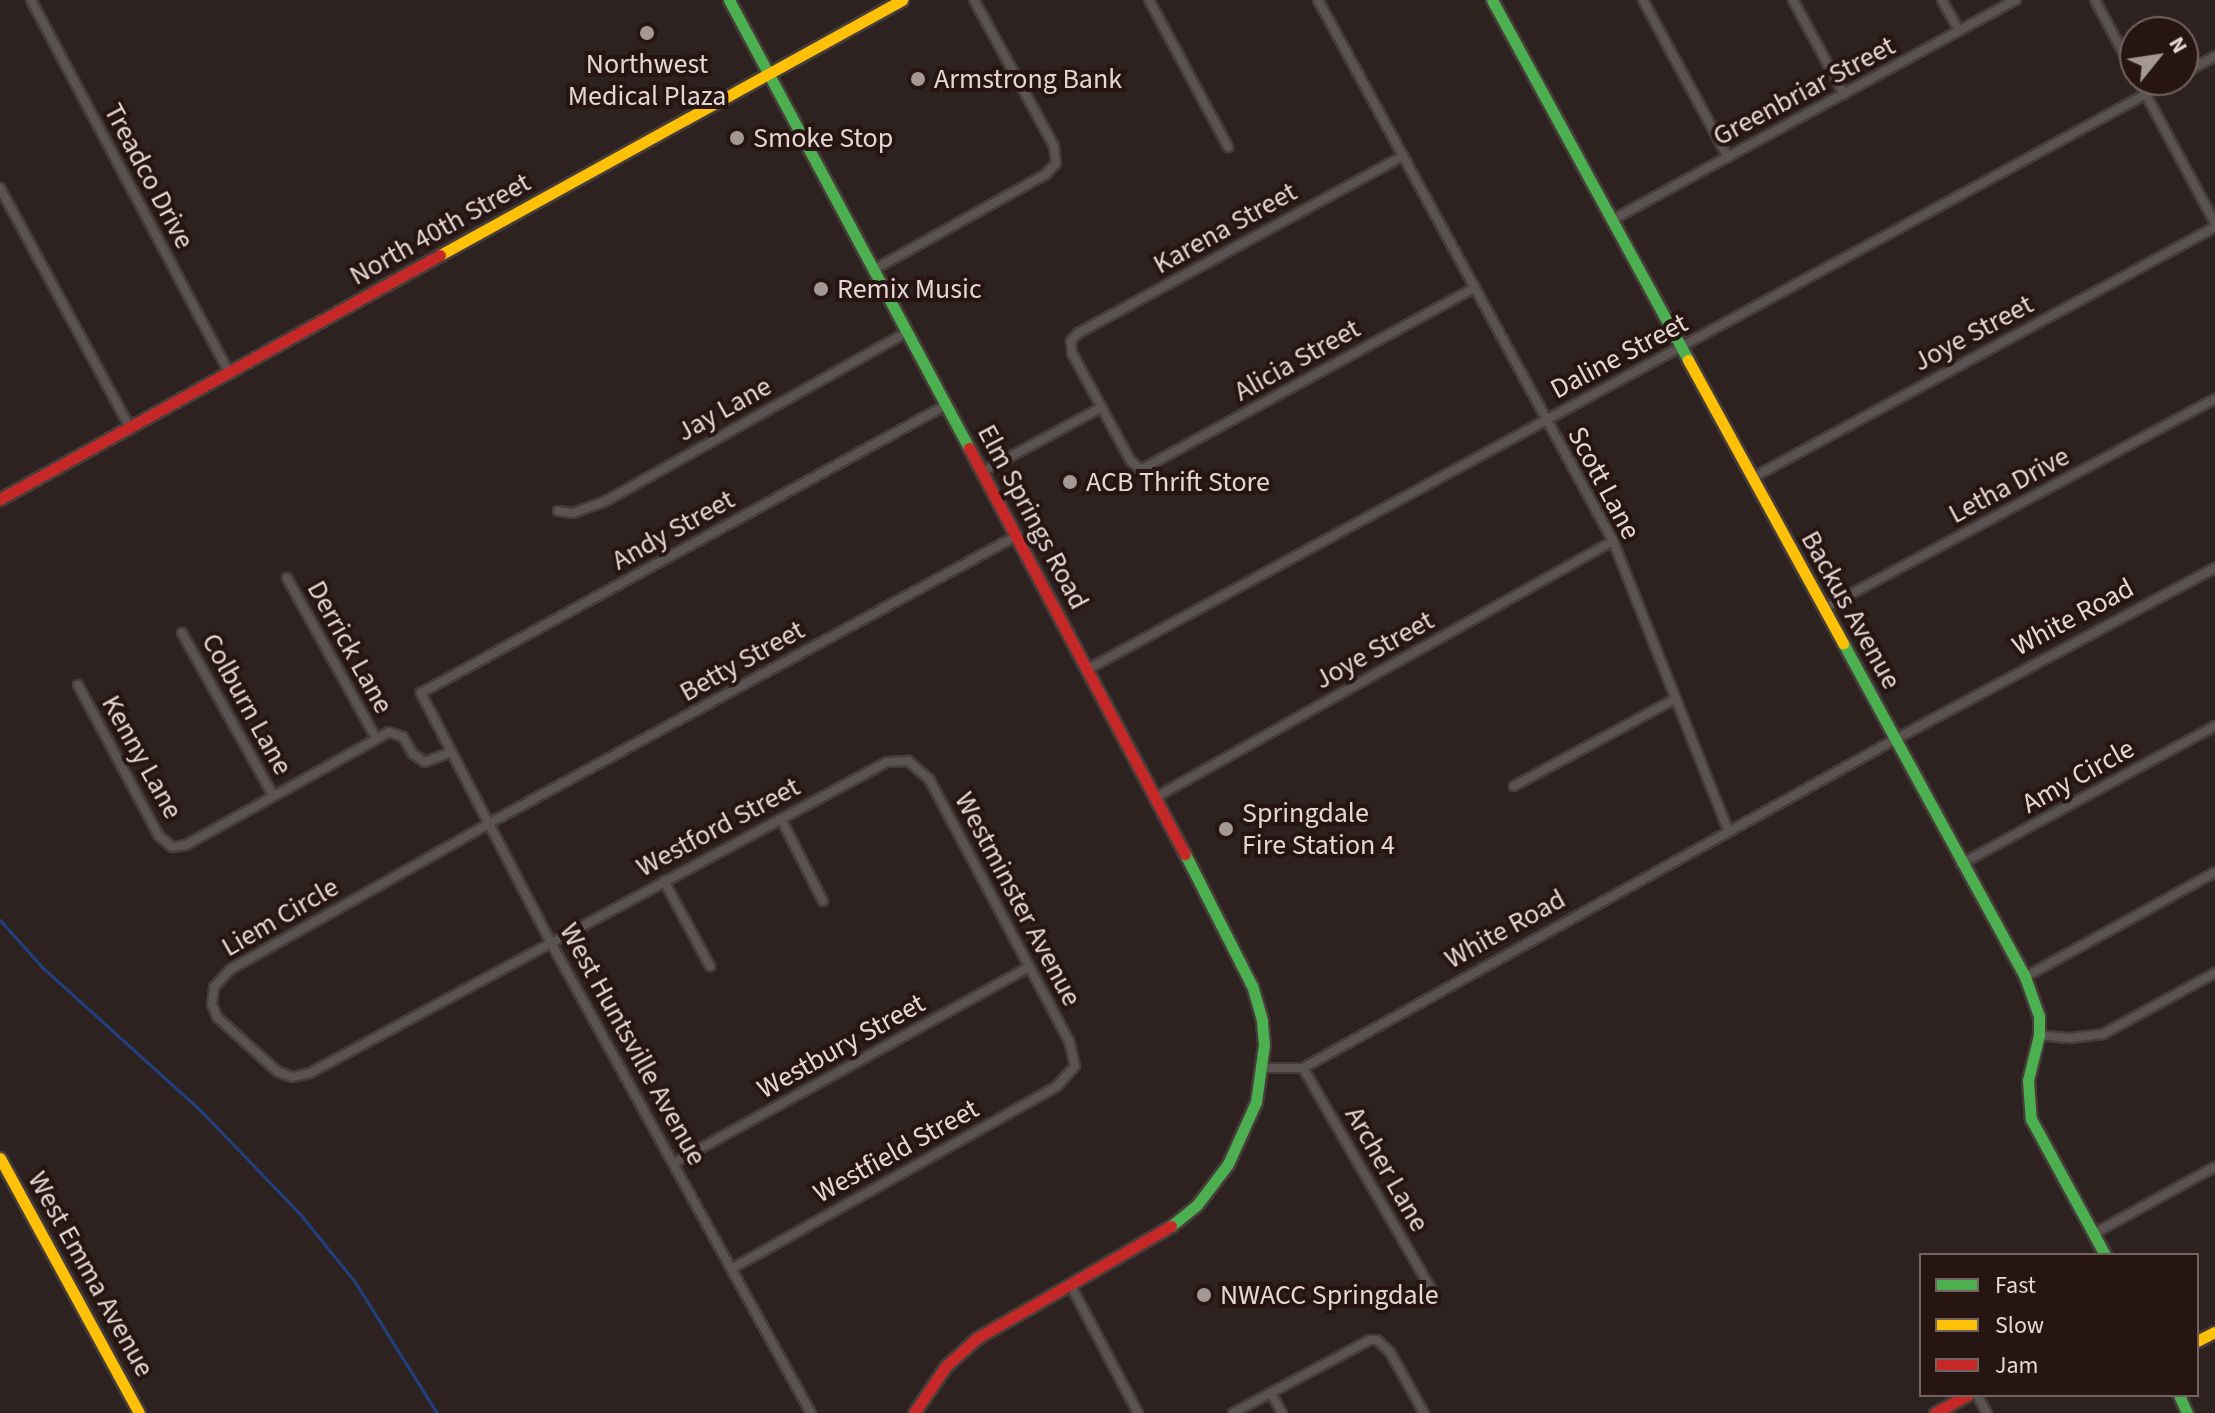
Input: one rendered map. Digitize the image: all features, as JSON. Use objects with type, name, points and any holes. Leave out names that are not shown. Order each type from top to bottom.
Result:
[{"type":"street","name":"Treadco Drive","points":[[31,0],[229,372]]},
{"type":"street","name":"Elm Springs Road","points":[[729,0],[1156,797],[1252,986],[1262,1020],[1261,1068]]},
{"type":"street","name":"North 40th Street","points":[[0,499],[902,0]]},
{"type":"street","points":[[873,270],[1046,174],[1056,163],[1054,146],[974,0]]},
{"type":"street","points":[[1149,0],[1228,147]]},
{"type":"street","name":"Scott Lane","points":[[1318,0],[1613,541],[1729,832]]},
{"type":"street","name":"Backus Avenue","points":[[1492,0],[2025,977],[2039,1016],[2039,1035],[2028,1080],[2031,1119],[2104,1253]]},
{"type":"street","points":[[1643,0],[1728,157]]},
{"type":"street","points":[[1793,0],[1844,94]]},
{"type":"street","points":[[1942,0],[1959,31]]},
{"type":"street","name":"Greenbriar Street","points":[[1612,220],[2016,0]]},
{"type":"street","points":[[2095,0],[2119,45]]},
{"type":"street","name":"Daline Street","points":[[1088,669],[2142,96]]},
{"type":"street","points":[[2147,96],[2215,225]]},
{"type":"street","name":"Karena Street","points":[[1102,407],[1072,353],[1071,341],[1078,333],[1403,156]]},
{"type":"street","points":[[0,188],[130,427]]},
{"type":"street","name":"Joye Street","points":[[1752,478],[2215,225]]},
{"type":"street","name":"Alicia Street","points":[[1102,407],[1130,460],[1140,469],[1474,288]]},
{"type":"street","name":"Jay Lane","points":[[558,511],[573,513],[604,502],[907,332]]},
{"type":"street","name":"Letha Drive","points":[[1823,609],[2215,399]]},
{"type":"street","name":"Andy Street","points":[[421,693],[946,405]]},
{"type":"street","points":[[982,472],[1102,407]]},
{"type":"street","name":"Betty Street","points":[[488,824],[1016,536]]},
{"type":"street","name":"Joye Street","points":[[1156,797],[1613,541]]},
{"type":"street","name":"White Road","points":[[1261,1068],[1303,1068],[1894,740],[2215,568]]},
{"type":"street","name":"Derrick Lane","points":[[287,578],[376,738]]},
{"type":"street","name":"Colburn Lane","points":[[182,633],[273,795]]},
{"type":"street","name":"Kenny Lane","points":[[78,685],[159,836],[172,847],[186,845],[273,795]]},
{"type":"street","name":"West Huntsville Avenue","points":[[421,693],[550,941],[811,1413]]},
{"type":"street","points":[[1514,786],[1675,699]]},
{"type":"street","name":"Amy Circle","points":[[1961,864],[2215,726]]},
{"type":"street","points":[[273,795],[376,738],[396,733],[425,762],[432,762],[451,752]]},
{"type":"street","name":"Westford Street","points":[[550,941],[887,762],[908,761]]},
{"type":"street","name":"Westminster Avenue","points":[[908,761],[929,779],[1069,1041],[1075,1066]]},
{"type":"street","points":[[781,819],[823,901]]},
{"type":"street","name":"Liem Circle","points":[[488,824],[231,969],[214,987],[213,1011],[278,1072],[301,1076],[550,941]]},
{"type":"street","points":[[2025,977],[2215,872]]},
{"type":"street","points":[[664,881],[710,966]]},
{"type":"street","name":"Westbury Street","points":[[674,1163],[1029,967]]},
{"type":"street","points":[[2039,1035],[2070,1038],[2103,1034],[2215,973]]},
{"type":"street","name":"Westfield Street","points":[[733,1268],[1057,1086],[1075,1066]]},
{"type":"street","points":[[914,1413],[946,1366],[977,1338],[1178,1222],[1197,1205],[1228,1164],[1244,1134],[1256,1102],[1261,1068]]},
{"type":"street","name":"Archer Lane","points":[[1303,1068],[1433,1292]]},
{"type":"street","name":"West Emma Avenue","points":[[0,1158],[139,1413]]},
{"type":"street","points":[[2093,1234],[2215,1167]]},
{"type":"street","points":[[1071,1286],[1138,1413]]},
{"type":"street","points":[[1233,1413],[1363,1342],[1377,1340],[1390,1352],[1424,1413]]},
{"type":"street","points":[[1271,1393],[1282,1413]]},
{"type":"street","points":[[1935,1413],[1964,1397]]},
{"type":"waterway","points":[[0,920],[43,968],[200,1110],[300,1214],[355,1282],[437,1413]]},
{"type":"traffic: fast","points":[[729,0],[969,448]]},
{"type":"traffic: fast","points":[[1492,0],[1688,360]]},
{"type":"traffic: fast","points":[[1843,643],[2025,977],[2039,1016],[2039,1035],[2028,1080],[2031,1119],[2104,1253]]},
{"type":"traffic: fast","points":[[1171,1226],[1197,1205],[1228,1164],[1256,1102],[1264,1045],[1262,1020],[1252,986],[1185,854]]},
{"type":"traffic: fast","points":[[2180,1397],[2187,1413]]},
{"type":"traffic: slow","points":[[440,255],[902,0]]},
{"type":"traffic: slow","points":[[1688,360],[1843,643]]},
{"type":"traffic: slow","points":[[0,1158],[139,1413]]},
{"type":"traffic: slow","points":[[2199,1340],[2215,1332]]},
{"type":"traffic: jam","points":[[0,499],[440,255]]},
{"type":"traffic: jam","points":[[969,448],[1185,854]]},
{"type":"traffic: jam","points":[[914,1413],[946,1366],[977,1338],[1171,1226]]},
{"type":"traffic: jam","points":[[1935,1413],[1964,1397]]},
{"type":"place","name":"Northwest Medical Plaza","points":[[647,33]]},
{"type":"place","name":"Armstrong Bank","points":[[918,79]]},
{"type":"place","name":"Smoke Stop","points":[[737,138]]},
{"type":"place","name":"Remix Music","points":[[821,289]]},
{"type":"place","name":"ACB Thrift Store","points":[[1070,482]]},
{"type":"place","name":"Springdale Fire Station 4","points":[[1226,829]]},
{"type":"place","name":"NWACC Springdale","points":[[1204,1295]]}]
